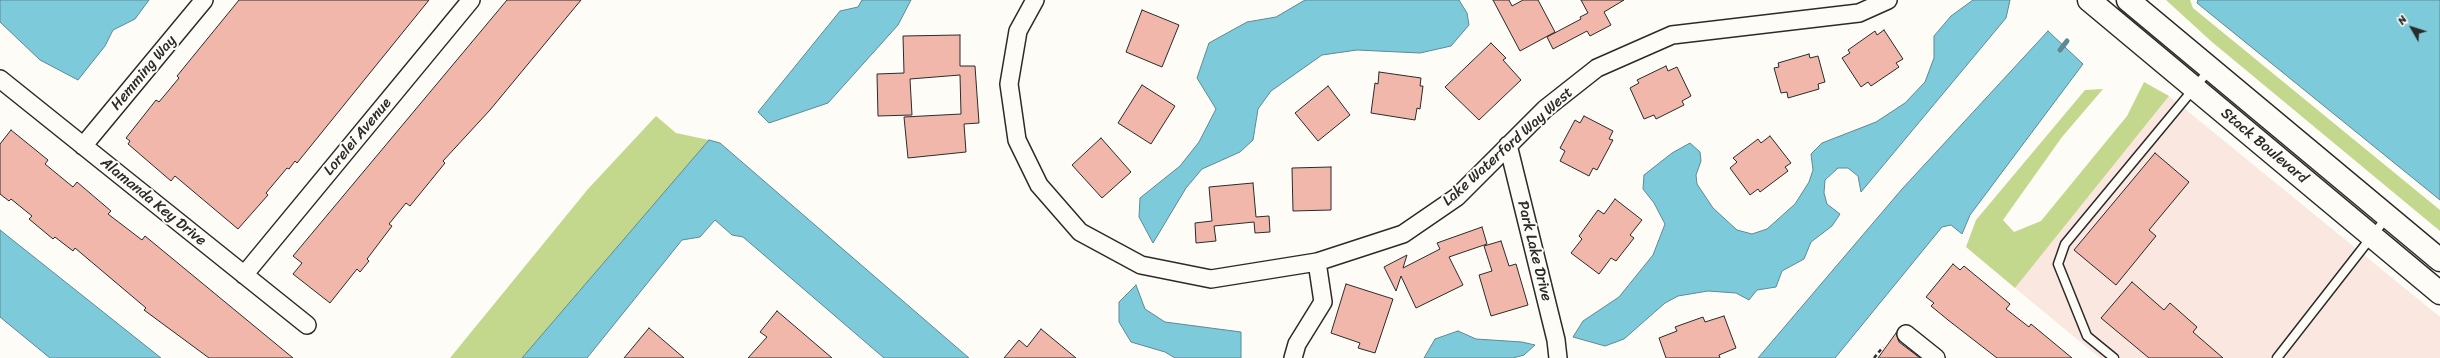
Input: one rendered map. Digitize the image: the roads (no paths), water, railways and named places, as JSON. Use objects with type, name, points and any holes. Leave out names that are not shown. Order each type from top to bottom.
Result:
[{"type":"street","name":"Hemming Way","points":[[84,146],[204,0]]},
{"type":"street","name":"Lorelei Avenue","points":[[244,275],[471,0]]},
{"type":"street","name":"Lake Waterford Way West","points":[[1035,0],[1018,31],[1009,84],[1017,140],[1039,185],[1080,232],[1141,265],[1212,279],[1317,262],[1403,234],[1457,197],[1545,109],[1597,68],[1672,35],[1859,14],[1888,0]]},
{"type":"street","name":"Stack Boulevard","points":[[2089,0],[2440,293]]},
{"type":"street","name":"Stack Boulevard","points":[[2128,0],[2440,260]]},
{"type":"street","name":"Alamanda Key Drive","points":[[0,79],[307,325]]},
{"type":"street","name":"Park Lake Drive","points":[[1508,145],[1556,340],[1558,358]]},
{"type":"street","points":[[1293,358],[1297,344],[1323,302],[1317,262]]},
{"type":"street","points":[[1906,334],[1936,358]]},
{"type":"lane","points":[[2114,358],[2087,336],[2058,264],[2065,244],[2211,69]]},
{"type":"lane","points":[[2277,358],[2388,216]]},
{"type":"water","points":[[0,0],[149,0],[135,19],[113,30],[105,46],[78,80],[40,60],[0,22]]},
{"type":"water","points":[[862,0],[911,0],[898,25],[828,103],[769,123],[758,112],[840,11],[858,7]]},
{"type":"water","points":[[1305,0],[1459,0],[1467,13],[1469,25],[1451,46],[1420,53],[1357,50],[1322,55],[1271,91],[1258,109],[1253,140],[1240,152],[1202,169],[1186,188],[1153,243],[1139,217],[1140,198],[1180,166],[1199,142],[1216,109],[1197,78],[1209,43],[1247,22],[1276,17]]},
{"type":"water","points":[[1973,0],[2010,0],[2006,18],[1861,192],[1858,176],[1848,168],[1838,168],[1825,180],[1824,193],[1827,204],[1840,214],[1832,226],[1811,242],[1804,259],[1782,271],[1776,287],[1757,290],[1749,300],[1736,293],[1708,291],[1678,296],[1665,303],[1624,339],[1605,346],[1573,337],[1583,321],[1619,297],[1653,255],[1665,224],[1654,203],[1643,189],[1644,175],[1672,153],[1690,143],[1700,152],[1701,161],[1696,175],[1697,184],[1713,208],[1737,230],[1752,234],[1767,229],[1795,204],[1809,182],[1813,170],[1811,154],[1822,143],[1876,122],[1905,103],[1925,82],[1934,58],[1934,36],[1951,16]]},
{"type":"water","points":[[2198,0],[2440,0],[2440,200],[2197,3]]},
{"type":"water","points":[[2048,31],[2083,64],[1970,215],[1962,234],[1951,225],[1942,227],[1835,358],[1758,358],[1902,189]]},
{"type":"water","points":[[709,140],[720,143],[969,358],[884,358],[743,237],[732,235],[715,220],[700,237],[682,240],[587,358],[522,358]]},
{"type":"water","points":[[0,230],[161,358],[50,358],[0,317]]},
{"type":"water","points":[[1136,285],[1145,309],[1165,322],[1241,332],[1241,358],[1175,358],[1165,352],[1131,342],[1119,322],[1119,302]]},
{"type":"water","points":[[1458,331],[1476,339],[1522,342],[1535,345],[1524,355],[1513,358],[1424,358],[1435,339]]},
{"type":"waterway","points":[[2060,50],[2067,41]]}]
